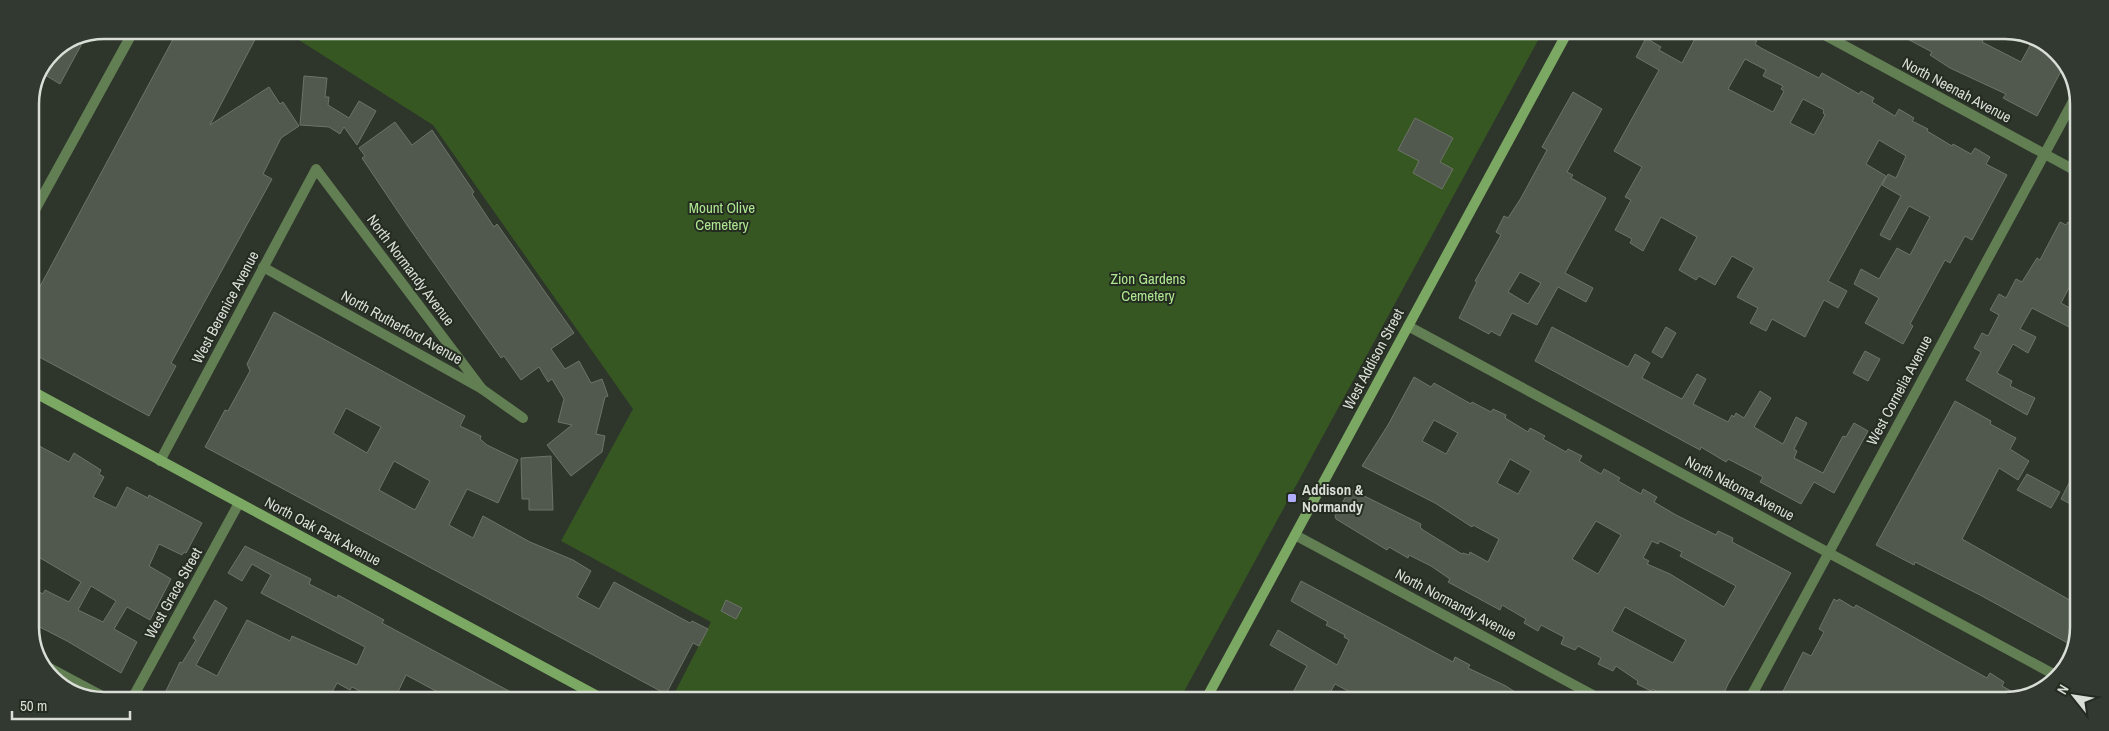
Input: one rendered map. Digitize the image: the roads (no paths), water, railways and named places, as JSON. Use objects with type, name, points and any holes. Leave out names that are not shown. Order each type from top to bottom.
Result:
[{"type":"street","points":[[39,202],[129,39]]},
{"type":"street","name":"West Addison Street","points":[[1210,692],[1564,39]]},
{"type":"street","name":"North Neenah Avenue","points":[[1832,39],[2070,168]]},
{"type":"street","name":"West Cornelia Avenue","points":[[1753,692],[2070,107]]},
{"type":"street","name":"West Berenice Avenue","points":[[160,460],[316,168]]},
{"type":"street","name":"North Normandy Avenue","points":[[316,168],[482,389]]},
{"type":"street","name":"North Rutherford Avenue","points":[[262,267],[482,389],[524,418]]},
{"type":"street","name":"North Natoma Avenue","points":[[1408,326],[2049,672]]},
{"type":"street","name":"North Oak Park Avenue","points":[[39,395],[590,692]]},
{"type":"street","name":"West Grace Street","points":[[137,692],[239,503]]},
{"type":"street","name":"North Normandy Avenue","points":[[1295,535],[1587,692]]},
{"type":"street","points":[[57,672],[93,691]]},
{"type":"place","name":"Addison & Normandy","points":[[1292,498]]},
{"type":"park label","name":"Mount Olive Cemetery","points":[[722,216]]},
{"type":"park label","name":"Zion Gardens Cemetery","points":[[1148,286]]}]
